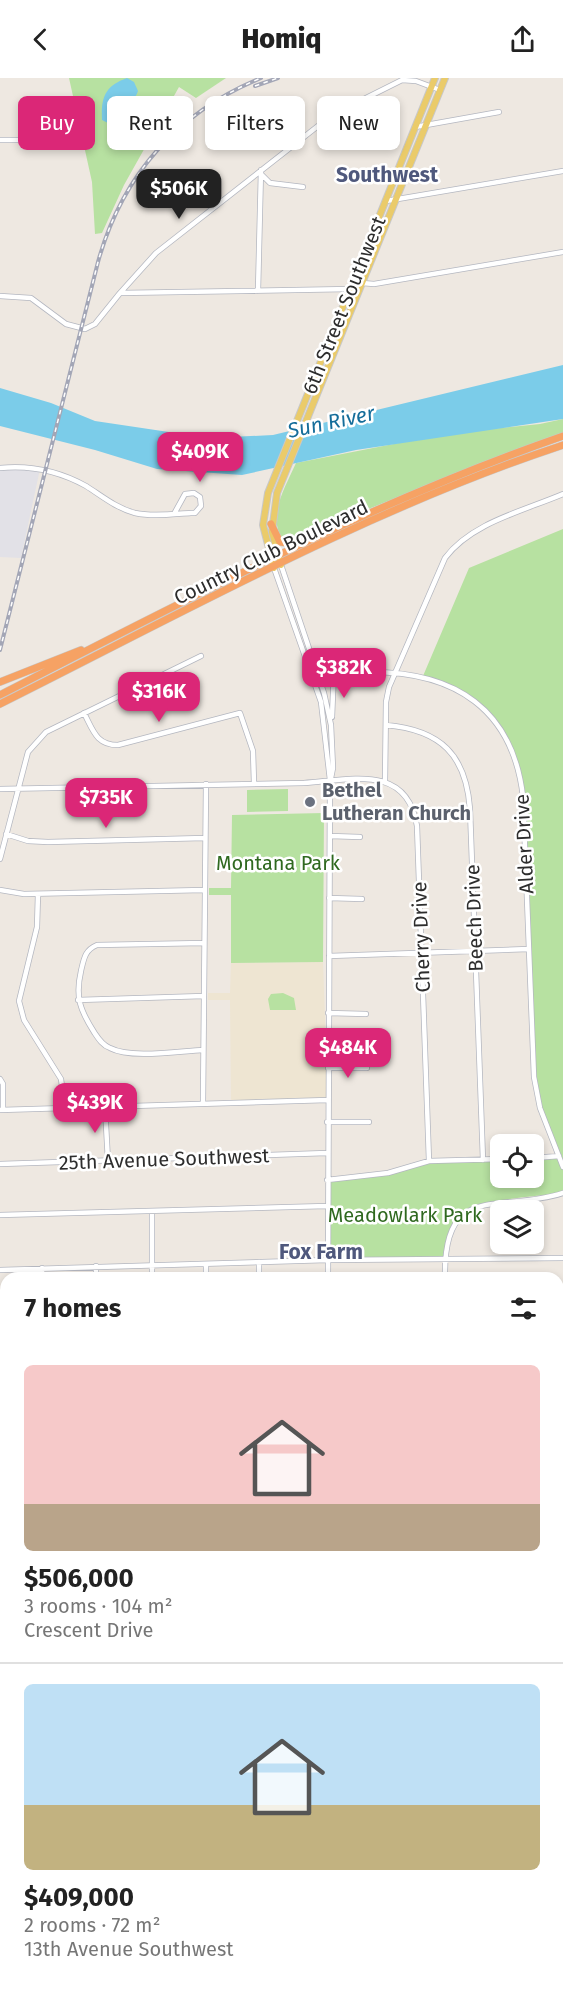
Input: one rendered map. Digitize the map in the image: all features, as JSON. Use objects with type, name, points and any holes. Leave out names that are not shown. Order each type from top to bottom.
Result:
[{"type":"highway","name":"Country Club Boulevard","points":[[1,694],[301,543],[437,483],[563,436]]},
{"type":"highway","name":"Country Club Boulevard","points":[[0,704],[395,510],[563,445]]},
{"type":"highway","points":[[271,524],[280,542],[301,543]]},
{"type":"highway","points":[[3,681],[104,643]]},
{"type":"main road","name":"6th Street Southwest","points":[[277,566],[263,525],[272,484],[435,78]]},
{"type":"main road","name":"6th Street Southwest","points":[[274,557],[271,524],[280,484],[445,78]]},
{"type":"street","points":[[0,296],[31,298],[66,324],[85,329],[95,324],[156,253],[332,115],[385,87],[408,80],[440,90]]},
{"type":"street","points":[[415,127],[499,112]]},
{"type":"street","points":[[0,140],[18,140]]},
{"type":"street","points":[[386,201],[563,171]]},
{"type":"street","points":[[261,172],[270,183],[303,187]]},
{"type":"street","points":[[258,291],[261,172]]},
{"type":"street","points":[[120,293],[351,289],[363,283],[374,284],[563,252]]},
{"type":"street","points":[[0,468],[35,468],[68,478],[108,501],[135,513],[174,514],[195,513],[200,508],[201,501],[196,494],[189,492],[183,496],[174,514]]},
{"type":"street","points":[[0,789],[330,780],[385,782],[386,702],[393,672],[445,558],[457,542],[475,531],[563,494]]},
{"type":"street","points":[[277,566],[318,673],[331,726]]},
{"type":"street","points":[[277,566],[325,722],[330,780],[328,1272]]},
{"type":"street","points":[[0,859],[17,788],[28,752],[36,740],[84,713],[201,657]]},
{"type":"street","points":[[330,780],[333,768],[331,726],[334,671]]},
{"type":"street","name":"Alder Drive","points":[[311,675],[334,671],[393,672],[429,677],[455,688],[486,709],[510,742],[516,759],[523,796],[536,1093],[563,1167]]},
{"type":"street","points":[[84,713],[98,740],[105,745],[118,745],[240,713],[253,751],[254,783]]},
{"type":"street","name":"Beech Drive","points":[[386,725],[410,727],[442,743],[456,758],[465,776],[470,809],[483,1160]]},
{"type":"street","name":"Cherry Drive","points":[[385,782],[402,790],[415,813],[429,1161]]},
{"type":"street","points":[[203,1103],[206,784]]},
{"type":"street","points":[[6,834],[28,841],[48,842],[205,838]]},
{"type":"street","points":[[330,836],[360,837]]},
{"type":"street","points":[[0,890],[38,894],[204,890]]},
{"type":"street","points":[[38,894],[37,927],[19,1001],[24,1020],[61,1079],[65,1108]]},
{"type":"street","points":[[329,898],[362,899]]},
{"type":"street","points":[[203,1050],[124,1053],[110,1049],[101,1042],[81,1011],[77,987],[85,955],[89,948],[97,945],[204,943]]},
{"type":"street","points":[[329,956],[529,949]]},
{"type":"street","points":[[78,1000],[204,996]]},
{"type":"street","points":[[328,1013],[366,1014]]},
{"type":"street","points":[[328,1068],[367,1068]]},
{"type":"street","points":[[0,1079],[3,1084],[2,1110],[328,1100]]},
{"type":"street","points":[[105,1107],[108,1161]]},
{"type":"street","points":[[327,1122],[369,1122]]},
{"type":"street","name":"25th Avenue Southwest","points":[[0,1164],[327,1153]]},
{"type":"street","points":[[544,1157],[559,1156]]},
{"type":"street","points":[[327,1180],[388,1173],[429,1161],[490,1160]]},
{"type":"street","points":[[445,1272],[444,1259],[451,1228],[464,1213],[481,1204],[533,1201],[563,1193]]},
{"type":"street","points":[[0,1215],[327,1206]]},
{"type":"street","points":[[152,1211],[152,1272]]},
{"type":"street","points":[[0,1270],[328,1260],[563,1258]]},
{"type":"street","points":[[259,1262],[259,1272]]},
{"type":"street","points":[[206,1264],[206,1272]]},
{"type":"street","points":[[96,1266],[96,1272]]},
{"type":"shaded area","points":[[0,468],[40,469],[21,558],[0,557]]},
{"type":"shaded area","points":[[323,962],[328,1100],[231,1103],[230,1000],[208,1000],[208,993],[230,993],[231,963]]},
{"type":"green space","points":[[69,78],[226,78],[196,98],[179,87],[174,96],[107,96],[107,150],[144,150],[124,185],[102,233],[95,234],[92,182],[85,150],[95,150],[95,96],[73,96]]},
{"type":"green space","points":[[563,419],[563,434],[408,493],[300,539],[284,542],[279,532],[277,513],[279,502],[296,463],[450,433],[540,424]]},
{"type":"green space","name":"Meadowlark Park","points":[[563,529],[563,1193],[490,1200],[490,1203],[474,1209],[452,1227],[447,1238],[444,1259],[328,1260],[327,1180],[388,1173],[418,1163],[490,1160],[490,1188],[544,1188],[544,1157],[559,1156],[536,1093],[523,797],[516,759],[486,709],[455,688],[423,676],[469,568]]},
{"type":"green space","points":[[288,789],[288,811],[247,812],[247,790]]},
{"type":"green space","name":"Montana Park","points":[[324,813],[323,962],[231,963],[231,895],[209,895],[209,888],[231,888],[232,815]]},
{"type":"green space","points":[[283,993],[294,998],[296,1010],[270,1010],[268,999],[271,994]]},
{"type":"water","points":[[127,78],[134,82],[138,91],[135,96],[107,96],[107,122],[102,120],[102,105],[109,89]]},
{"type":"water","name":"Sun River","points":[[563,365],[563,419],[356,450],[242,475],[157,469],[95,450],[0,426],[0,388],[51,403],[95,421],[209,438],[273,435]]},
{"type":"railway","points":[[0,650],[98,262],[108,231],[122,201],[157,150],[179,128],[204,109],[231,92],[261,78]]},
{"type":"railway","points":[[255,86],[278,78]]},
{"type":"place","name":"Bethel Lutheran Church","points":[[310,802]]},
{"type":"district","name":"Southwest","points":[[387,175]]},
{"type":"district","name":"Fox Farm","points":[[321,1252]]}]
